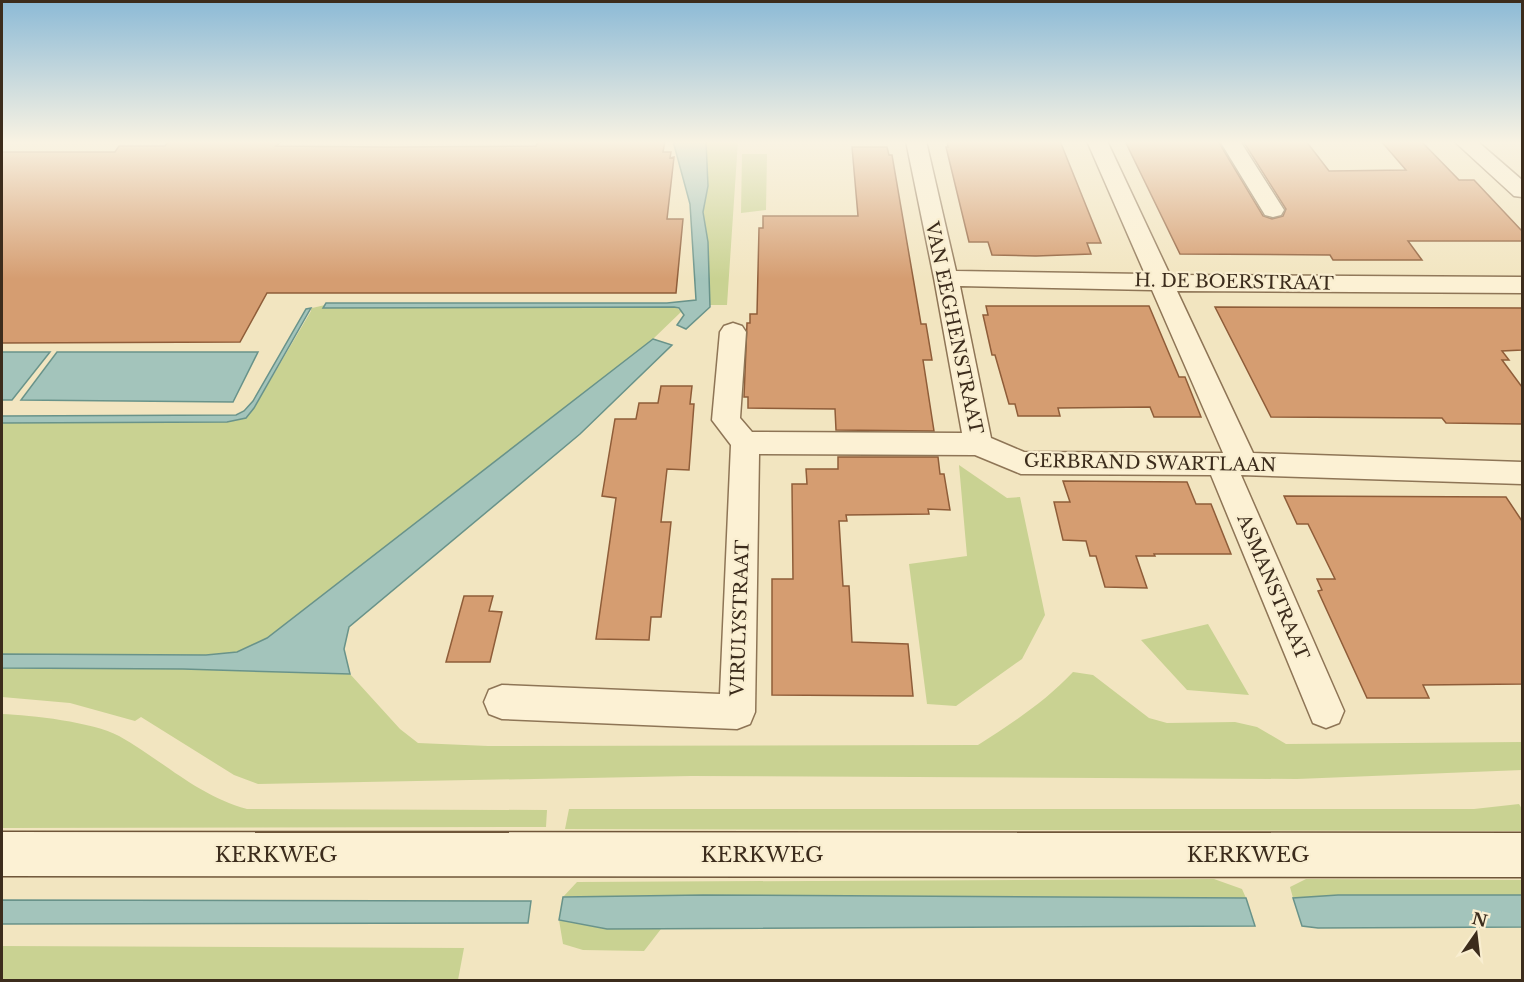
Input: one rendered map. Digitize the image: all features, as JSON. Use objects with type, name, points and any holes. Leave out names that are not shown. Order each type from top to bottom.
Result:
[{"type":"main road","name":"KERKWEG","points":[[2,854],[1522,855]]},
{"type":"street","name":"VAN EEGHENSTRAAT","points":[[924,187],[946,278],[978,444]]},
{"type":"street","name":"ASMANSTRAAT","points":[[1117,187],[1162,284],[1326,711]]},
{"type":"street","points":[[1259,187],[1273,210]]},
{"type":"street","name":"H. DE BOERSTRAAT","points":[[946,278],[1130,280],[1162,284],[1522,285]]},
{"type":"street","points":[[733,332],[726,420],[745,443]]},
{"type":"street","name":"GERBRAND SWARTLAAN","points":[[745,443],[978,444],[1021,463],[1232,464],[1518,478]]},
{"type":"street","name":"VIRULYSTRAAT","points":[[502,702],[738,712],[745,443]]},
{"type":"green space","points":[[708,187],[735,187],[727,305],[710,305],[708,242],[703,212]]},
{"type":"green space","points":[[741,187],[766,187],[766,210],[741,213]]},
{"type":"green space","points":[[325,305],[324,308],[674,307],[682,311],[653,339],[267,638],[237,652],[206,655],[2,654],[2,423],[227,422],[245,418],[254,408],[311,311],[308,309]]},
{"type":"green space","points":[[959,465],[1007,498],[1020,497],[1045,615],[1022,659],[956,706],[927,704],[909,564],[967,556]]},
{"type":"green space","points":[[1208,624],[1249,695],[1187,690],[1141,640]]},
{"type":"green space","points":[[2,668],[183,669],[350,674],[400,729],[418,743],[488,746],[978,745],[1040,702],[1073,672],[1093,675],[1149,718],[1167,723],[1235,722],[1257,727],[1286,744],[1522,742],[1522,770],[1297,779],[691,776],[258,784],[234,775],[141,717],[135,721],[70,703],[2,697]]},
{"type":"green space","points":[[2,714],[62,720],[108,731],[135,745],[196,787],[247,809],[547,810],[546,827],[2,828]]},
{"type":"green space","points":[[1519,804],[1522,809],[1522,831],[565,829],[569,809],[1474,809]]},
{"type":"green space","points":[[1214,879],[1242,889],[1246,898],[703,895],[563,897],[577,882]]},
{"type":"green space","points":[[1306,879],[1522,880],[1522,895],[1338,895],[1293,898],[1290,887]]},
{"type":"green space","points":[[559,920],[606,929],[661,929],[644,951],[583,950],[563,944]]},
{"type":"green space","points":[[2,946],[464,948],[458,980],[2,980]]},
{"type":"water","points":[[685,187],[708,187],[703,212],[708,242],[710,307],[686,329],[677,325],[684,315],[679,308],[674,307],[323,308],[326,303],[667,303],[696,300],[690,204]]},
{"type":"water","points":[[311,308],[254,408],[246,418],[227,422],[2,423],[2,416],[236,415],[244,411],[253,401],[306,309]]},
{"type":"water","points":[[653,339],[672,345],[580,434],[349,627],[344,649],[350,674],[183,669],[2,668],[2,654],[206,655],[237,652],[267,638]]},
{"type":"water","points":[[2,352],[50,352],[12,400],[2,400]]},
{"type":"water","points":[[57,352],[258,352],[233,402],[21,400]]},
{"type":"water","points":[[703,895],[1246,898],[1255,926],[607,929],[559,920],[563,897]]},
{"type":"water","points":[[1338,895],[1522,895],[1522,927],[1318,928],[1302,926],[1293,898]]},
{"type":"water","points":[[2,900],[531,901],[528,923],[2,924]]},
{"type":"building","points":[[2,187],[671,187],[667,219],[683,219],[676,293],[267,293],[240,342],[2,343]]},
{"type":"building","points":[[855,187],[897,187],[921,324],[926,324],[932,360],[923,360],[934,431],[836,430],[835,409],[748,408],[748,397],[744,397],[747,323],[750,323],[750,314],[757,314],[759,228],[763,228],[763,216],[858,216]]},
{"type":"building","points":[[956,187],[1078,187],[1101,243],[1087,243],[1091,254],[1036,256],[992,255],[988,242],[969,242]]},
{"type":"building","points":[[1147,187],[1245,187],[1263,216],[1272,219],[1283,216],[1286,209],[1272,187],[1480,187],[1522,231],[1522,241],[1408,241],[1422,260],[1333,260],[1330,255],[1180,254]]},
{"type":"building","points":[[986,306],[1149,306],[1179,377],[1185,377],[1201,417],[1154,417],[1150,407],[1058,408],[1060,416],[1018,416],[1015,404],[1009,404],[995,355],[992,355],[983,315],[988,315]]},
{"type":"building","points":[[1215,307],[1522,308],[1522,350],[1502,351],[1509,360],[1502,360],[1522,387],[1522,424],[1446,423],[1442,418],[1271,417]]},
{"type":"building","points":[[661,386],[692,386],[690,404],[694,404],[689,470],[667,469],[661,522],[671,522],[661,617],[651,617],[649,640],[596,639],[616,498],[602,496],[615,419],[636,419],[639,403],[658,403]]},
{"type":"building","points":[[838,457],[938,457],[940,474],[944,474],[950,510],[928,509],[929,514],[846,515],[847,521],[839,521],[843,586],[849,586],[852,642],[908,644],[913,696],[772,695],[772,579],[793,579],[792,484],[807,484],[806,469],[838,469]]},
{"type":"building","points":[[1063,481],[1187,482],[1196,504],[1211,504],[1231,554],[1136,556],[1147,588],[1105,587],[1096,556],[1090,556],[1086,541],[1063,540],[1054,502],[1070,502]]},
{"type":"building","points":[[1284,496],[1506,497],[1522,521],[1522,684],[1423,685],[1429,698],[1367,698],[1318,591],[1322,590],[1317,579],[1335,579],[1308,524],[1297,524]]},
{"type":"building","points":[[464,596],[493,596],[489,611],[502,612],[490,662],[446,662]]}]
